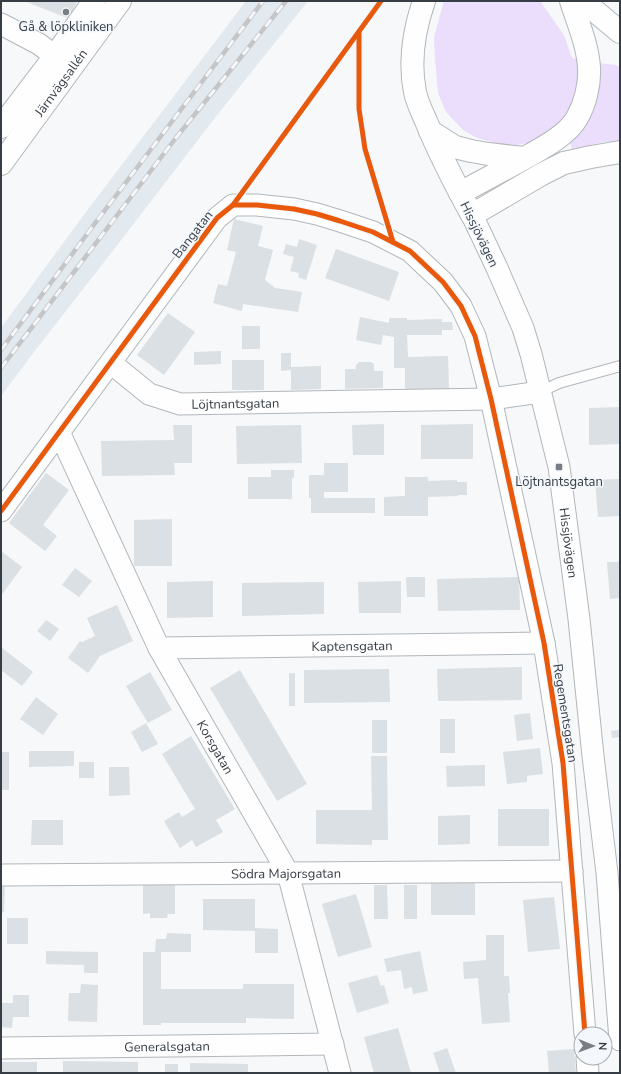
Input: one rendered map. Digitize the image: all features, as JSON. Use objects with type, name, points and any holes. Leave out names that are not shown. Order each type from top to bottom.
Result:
[{"type":"main road","name":"Järnvägsallén","points":[[1,164],[63,63],[94,1]]},
{"type":"main road","name":"Järnvägsallén","points":[[1,127],[120,1]]},
{"type":"main road","name":"Hissjövägen","points":[[424,1],[413,50],[415,92],[430,131],[472,215]]},
{"type":"main road","points":[[460,193],[552,142],[566,132],[577,119],[589,82],[589,69],[588,56],[571,1]]},
{"type":"main road","points":[[583,1],[620,32]]},
{"type":"main road","points":[[430,131],[455,147],[488,154],[524,158]]},
{"type":"main road","points":[[472,215],[542,174],[564,163],[620,152]]},
{"type":"street","points":[[1,24],[39,44],[63,63]]},
{"type":"street","name":"Bangatan","points":[[1,510],[217,218],[233,205],[257,205],[294,209],[317,214],[374,232],[410,251],[443,282],[461,306],[475,336],[491,399]]},
{"type":"street","name":"Hissjövägen","points":[[472,215],[523,328],[531,354],[559,467],[578,611],[592,748],[614,873],[620,1040]]},
{"type":"street","name":"Löjtnantsgatan","points":[[110,363],[149,394],[180,404],[491,399],[540,392]]},
{"type":"street","name":"Regementsgatan","points":[[491,399],[544,643],[563,763],[584,1026]]},
{"type":"street","name":"Korsgatan","points":[[59,432],[159,648],[288,873],[340,1073]]},
{"type":"street","name":"Kaptensgatan","points":[[159,648],[544,643]]},
{"type":"street","name":"Södra Majorsgatan","points":[[1,875],[572,871]]},
{"type":"street","name":"Generalsgatan","points":[[1,1048],[333,1044]]},
{"type":"lane","points":[[540,392],[559,383],[620,366]]},
{"type":"shaded area","points":[[246,1],[308,1],[214,119],[1,396],[1,328],[83,216]]},
{"type":"shaded area","points":[[444,1],[540,1],[564,35],[572,58],[577,59],[579,75],[577,91],[564,118],[550,131],[533,142],[512,146],[495,143],[477,138],[463,130],[446,112],[438,93],[434,37]]},
{"type":"shaded area","points":[[599,63],[616,65],[620,68],[620,141],[604,142],[572,149],[570,142]]},
{"type":"building","points":[[24,1],[77,1],[70,19]]},
{"type":"building","points":[[234,219],[263,226],[258,246],[273,250],[265,280],[275,288],[302,292],[298,312],[243,304],[242,311],[213,303],[218,284],[227,286],[236,252],[227,250]]},
{"type":"building","points":[[299,239],[317,245],[306,280],[298,277],[299,273],[290,271],[294,257],[283,254],[286,244],[297,247]]},
{"type":"building","points":[[336,249],[399,272],[389,301],[325,278]]},
{"type":"building","points":[[168,313],[195,332],[164,375],[137,355]]},
{"type":"building","points":[[360,317],[389,323],[389,318],[407,318],[407,320],[442,319],[442,322],[452,322],[453,330],[442,330],[442,335],[407,335],[408,357],[448,356],[449,389],[405,390],[405,368],[394,368],[394,337],[383,335],[381,345],[356,340]]},
{"type":"building","points":[[242,326],[260,326],[260,349],[242,349]]},
{"type":"building","points":[[221,351],[221,364],[194,365],[194,352]]},
{"type":"building","points":[[281,353],[291,353],[291,367],[321,366],[321,389],[291,390],[291,370],[281,371]]},
{"type":"building","points":[[232,360],[264,360],[264,390],[232,390]]},
{"type":"building","points":[[359,362],[371,362],[374,364],[374,371],[383,371],[383,388],[345,389],[345,369],[356,369],[356,365]]},
{"type":"building","points":[[620,407],[620,444],[589,445],[589,408]]},
{"type":"building","points":[[384,424],[384,455],[353,455],[352,425]]},
{"type":"building","points":[[473,424],[473,459],[421,459],[421,425]]},
{"type":"building","points":[[173,425],[192,425],[192,463],[174,463],[175,475],[102,476],[101,441],[174,440]]},
{"type":"building","points":[[301,425],[302,463],[237,464],[236,426]]},
{"type":"building","points":[[324,463],[348,463],[348,492],[324,492],[324,498],[375,498],[375,513],[311,513],[311,498],[309,498],[309,475],[324,475]]},
{"type":"building","points":[[271,470],[294,470],[294,478],[292,478],[292,499],[248,499],[248,477],[271,477]]},
{"type":"building","points":[[46,473],[69,490],[43,525],[57,536],[45,551],[9,523]]},
{"type":"building","points":[[405,477],[428,477],[428,481],[457,480],[457,482],[467,482],[467,495],[428,497],[428,516],[384,516],[384,497],[405,496]]},
{"type":"building","points":[[620,479],[620,516],[598,517],[595,480]]},
{"type":"building","points":[[172,519],[172,566],[134,566],[134,520]]},
{"type":"building","points":[[1,551],[22,567],[1,596]]},
{"type":"building","points":[[607,562],[620,562],[620,598],[610,599]]},
{"type":"building","points":[[75,568],[92,581],[79,597],[62,585]]},
{"type":"building","points":[[406,577],[425,577],[425,597],[407,597]]},
{"type":"building","points":[[519,577],[520,610],[438,611],[437,579]]},
{"type":"building","points":[[213,581],[213,617],[167,618],[167,582]]},
{"type":"building","points":[[401,581],[401,613],[359,613],[358,582]]},
{"type":"building","points":[[324,582],[324,614],[242,616],[242,583]]},
{"type":"building","points":[[117,605],[133,641],[100,656],[88,673],[68,658],[80,641],[82,642],[95,636],[87,618]]},
{"type":"building","points":[[46,620],[59,629],[50,641],[37,631]]},
{"type":"building","points":[[1,647],[33,672],[22,686],[1,670]]},
{"type":"building","points":[[522,667],[522,700],[438,701],[437,669]]},
{"type":"building","points":[[389,669],[390,702],[304,703],[304,670]]},
{"type":"building","points":[[240,670],[307,784],[277,801],[210,688]]},
{"type":"building","points":[[150,672],[172,710],[148,723],[126,686]]},
{"type":"building","points":[[289,673],[295,673],[295,706],[289,706]]},
{"type":"building","points":[[36,697],[58,714],[43,735],[20,719]]},
{"type":"building","points":[[530,713],[533,739],[517,741],[514,715]]},
{"type":"building","points":[[440,719],[455,719],[455,753],[440,753]]},
{"type":"building","points":[[372,720],[387,720],[387,753],[372,753]]},
{"type":"building","points":[[146,723],[158,744],[142,752],[131,732]]},
{"type":"building","points":[[620,730],[620,737],[612,738],[611,731]]},
{"type":"building","points":[[191,736],[235,809],[216,820],[223,832],[196,847],[192,840],[180,848],[164,821],[179,812],[182,817],[195,809],[162,754]]},
{"type":"building","points":[[540,748],[543,774],[527,776],[527,782],[507,784],[503,752]]},
{"type":"building","points":[[29,751],[74,751],[74,766],[29,767]]},
{"type":"building","points":[[1,752],[9,752],[9,790],[1,790]]},
{"type":"building","points":[[371,756],[387,756],[388,840],[372,840],[372,845],[316,844],[316,810],[372,810]]},
{"type":"building","points":[[79,762],[94,762],[94,778],[79,778]]},
{"type":"building","points":[[485,765],[485,786],[447,787],[446,766]]},
{"type":"building","points":[[109,767],[129,767],[130,795],[109,796]]},
{"type":"building","points":[[498,809],[549,809],[549,846],[498,846]]},
{"type":"building","points":[[470,815],[470,844],[438,845],[438,816]]},
{"type":"building","points":[[32,820],[63,820],[63,845],[31,845]]},
{"type":"building","points":[[431,883],[475,883],[475,915],[431,915]]},
{"type":"building","points":[[143,884],[175,884],[175,914],[168,914],[167,918],[150,918],[150,913],[143,914]]},
{"type":"building","points":[[374,885],[387,885],[388,919],[374,919]]},
{"type":"building","points":[[404,885],[417,885],[417,919],[404,919]]},
{"type":"building","points":[[1,886],[5,886],[4,912],[1,912]]},
{"type":"building","points":[[356,894],[372,947],[338,957],[322,904]]},
{"type":"building","points":[[554,897],[560,949],[528,952],[523,900]]},
{"type":"building","points":[[203,899],[255,899],[255,928],[278,929],[278,953],[255,953],[255,931],[203,930]]},
{"type":"building","points":[[7,918],[28,918],[28,944],[7,944]]},
{"type":"building","points":[[167,933],[191,934],[191,952],[161,952],[161,989],[243,989],[243,984],[294,984],[294,1019],[246,1018],[246,1023],[161,1023],[161,1025],[143,1025],[143,952],[155,952],[156,939],[166,939]]},
{"type":"building","points":[[486,935],[504,935],[504,976],[509,976],[510,993],[508,993],[510,1022],[482,1024],[478,978],[464,979],[463,962],[486,960]]},
{"type":"building","points":[[46,951],[98,952],[98,973],[84,973],[84,965],[46,964]]},
{"type":"building","points":[[420,951],[428,991],[413,994],[412,987],[404,989],[401,970],[387,972],[384,959]]},
{"type":"building","points":[[377,975],[381,986],[384,985],[389,1003],[357,1013],[348,983]]},
{"type":"building","points":[[81,984],[98,985],[97,1022],[68,1021],[69,993],[80,993]]},
{"type":"building","points":[[13,995],[29,995],[29,1017],[13,1017],[12,1028],[1,1027],[1,1003],[13,1003]]},
{"type":"building","points":[[398,1028],[411,1073],[374,1073],[364,1037]]},
{"type":"building","points":[[447,1048],[456,1073],[440,1073],[433,1053]]},
{"type":"building","points":[[573,1049],[573,1066],[575,1066],[576,1073],[549,1073],[547,1051]]},
{"type":"building","points":[[63,1061],[138,1062],[138,1073],[63,1073]]},
{"type":"building","points":[[1,1062],[37,1062],[37,1073],[1,1073]]},
{"type":"building","points":[[190,1063],[248,1064],[248,1073],[190,1073]]},
{"type":"building","points":[[165,1064],[178,1064],[178,1073],[165,1073]]},
{"type":"railway","points":[[1,350],[263,1]]},
{"type":"railway","points":[[1,368],[175,139],[286,1]]},
{"type":"cycle path","points":[[233,205],[381,1]]},
{"type":"cycle path","points":[[359,33],[359,109],[365,149],[393,242]]},
{"type":"cycle path","points":[[1,511],[217,218],[233,205],[257,205],[294,209],[317,214],[373,232],[410,251],[443,282],[461,306],[475,336],[491,399],[544,643],[563,763],[584,1026]]},
{"type":"place","name":"Gå & löpkliniken","points":[[66,12]]},
{"type":"place","name":"Löjtnantsgatan","points":[[559,467]]}]
